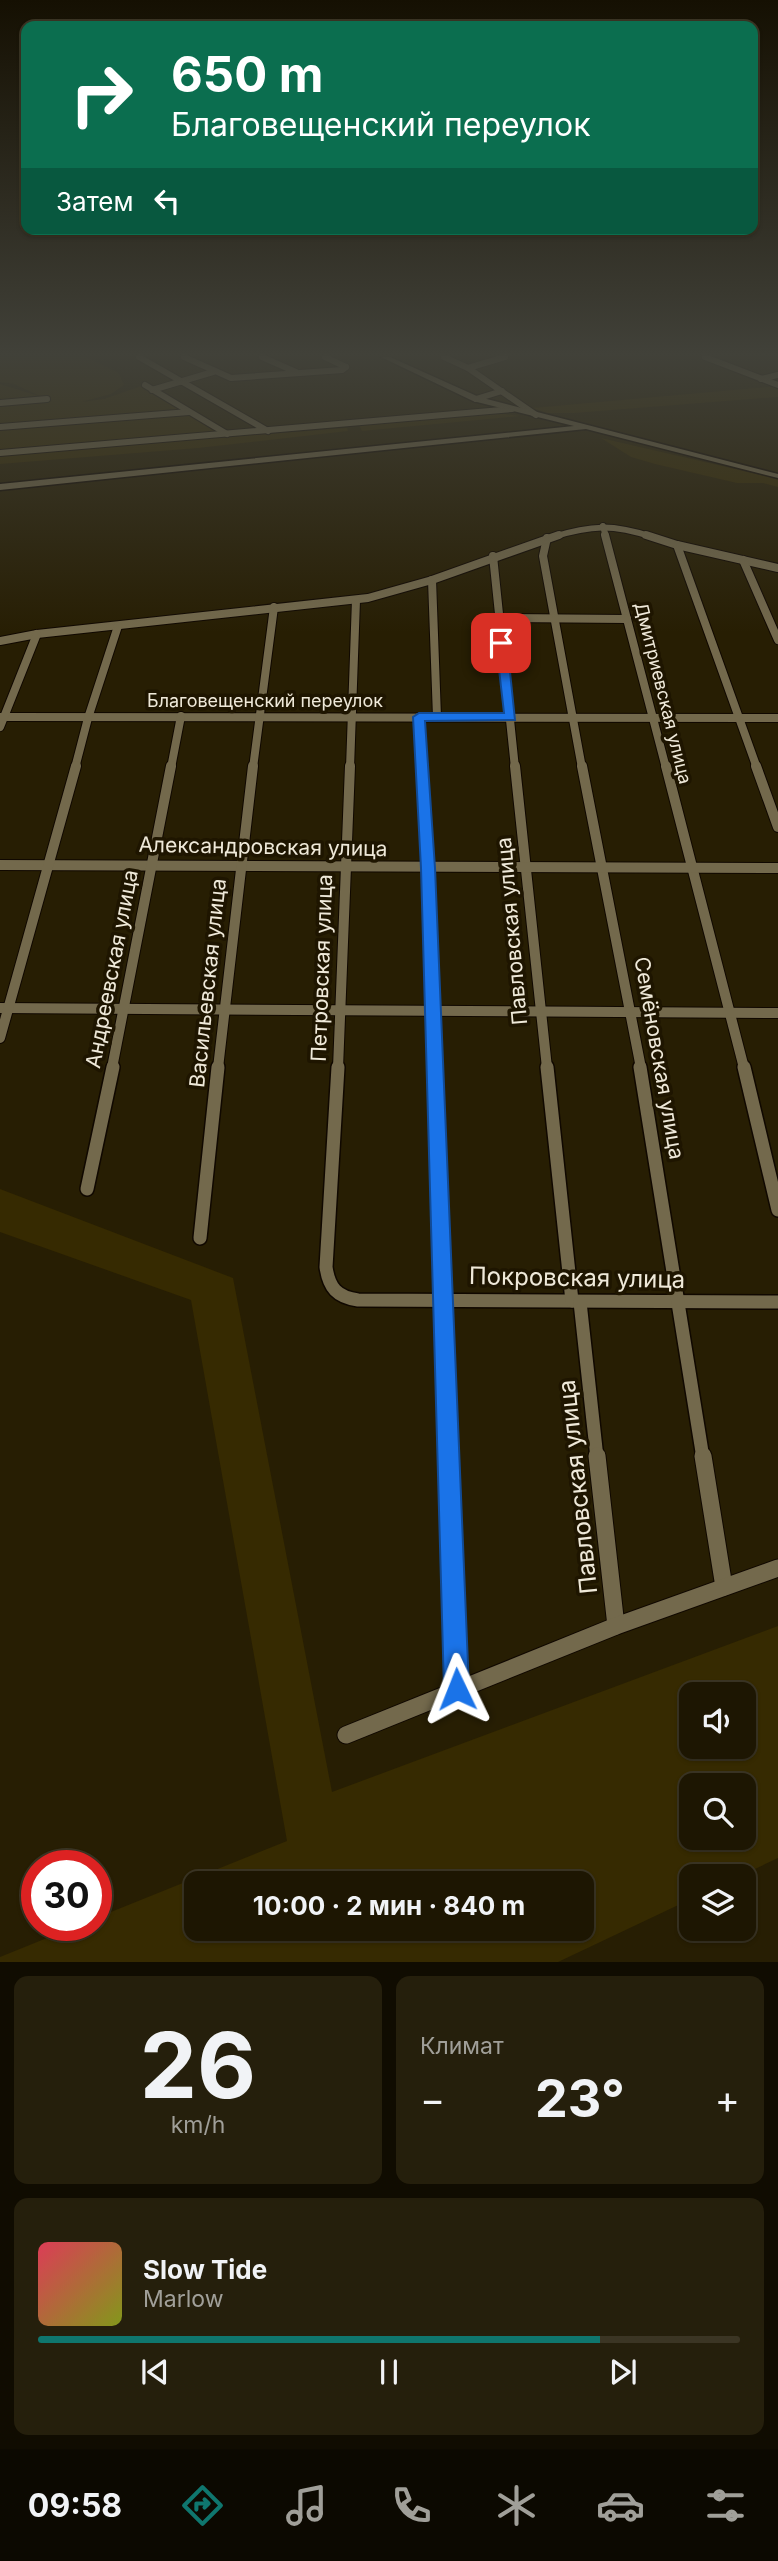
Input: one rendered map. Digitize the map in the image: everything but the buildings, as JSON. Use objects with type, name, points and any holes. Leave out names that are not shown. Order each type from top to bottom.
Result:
[{"type":"street","points":[[0,453],[53,449]]},
{"type":"street","points":[[0,487],[377,449]]},
{"type":"street","points":[[672,449],[778,476]]},
{"type":"street","points":[[0,641],[37,634],[356,600],[432,580],[493,556],[588,526],[643,533],[677,545],[778,568]]},
{"type":"street","name":"Дмитриевская улица","points":[[603,526],[654,718],[690,869],[731,1012],[778,1210]]},
{"type":"street","name":"Семёновская улица","points":[[547,538],[543,556],[572,718],[632,1014],[724,1587]]},
{"type":"street","points":[[677,545],[778,827]]},
{"type":"street","name":"Павловская улица","points":[[493,556],[528,867],[541,1013],[616,1626]]},
{"type":"street","points":[[743,560],[778,640]]},
{"type":"street","points":[[432,580],[438,717]]},
{"type":"street","name":"Петровская улица","points":[[334,1294],[326,1267],[341,1010],[344,867],[356,600]]},
{"type":"street","name":"Васильевская улица","points":[[200,1238],[240,865],[274,607]]},
{"type":"street","points":[[498,618],[627,619]]},
{"type":"street","points":[[0,1038],[4,1008],[50,866],[88,718],[118,626]]},
{"type":"street","points":[[0,727],[37,634]]},
{"type":"street","name":"Андреевская улица","points":[[87,1189],[125,1009],[181,716]]},
{"type":"street","name":"Благовещенский переулок","points":[[2,717],[778,718]]},
{"type":"street","points":[[419,717],[428,868],[457,1689]]},
{"type":"street","name":"Александровская улица","points":[[0,865],[778,868]]},
{"type":"street","points":[[4,1008],[224,1012],[341,1010],[778,1013]]},
{"type":"street","name":"Покровская улица","points":[[334,1294],[358,1300],[778,1302]]},
{"type":"street","points":[[346,1735],[616,1626],[778,1567]]},
{"type":"shaded area","points":[[0,449],[191,449],[0,464]]},
{"type":"shaded area","points":[[618,449],[647,449],[778,479],[778,487],[763,483],[737,483],[631,457]]},
{"type":"shaded area","points":[[0,1189],[233,1278],[332,1792],[778,1626],[778,1858],[756,1868],[756,1864],[679,1864],[679,1905],[558,1962],[0,1962],[0,1957],[40,1941],[112,1941],[112,1912],[184,1883],[184,1941],[594,1941],[594,1871],[213,1871],[287,1841],[191,1300],[0,1232]]},
{"type":"route","points":[[457,1689],[428,868],[419,717],[511,717],[501,643]]}]
